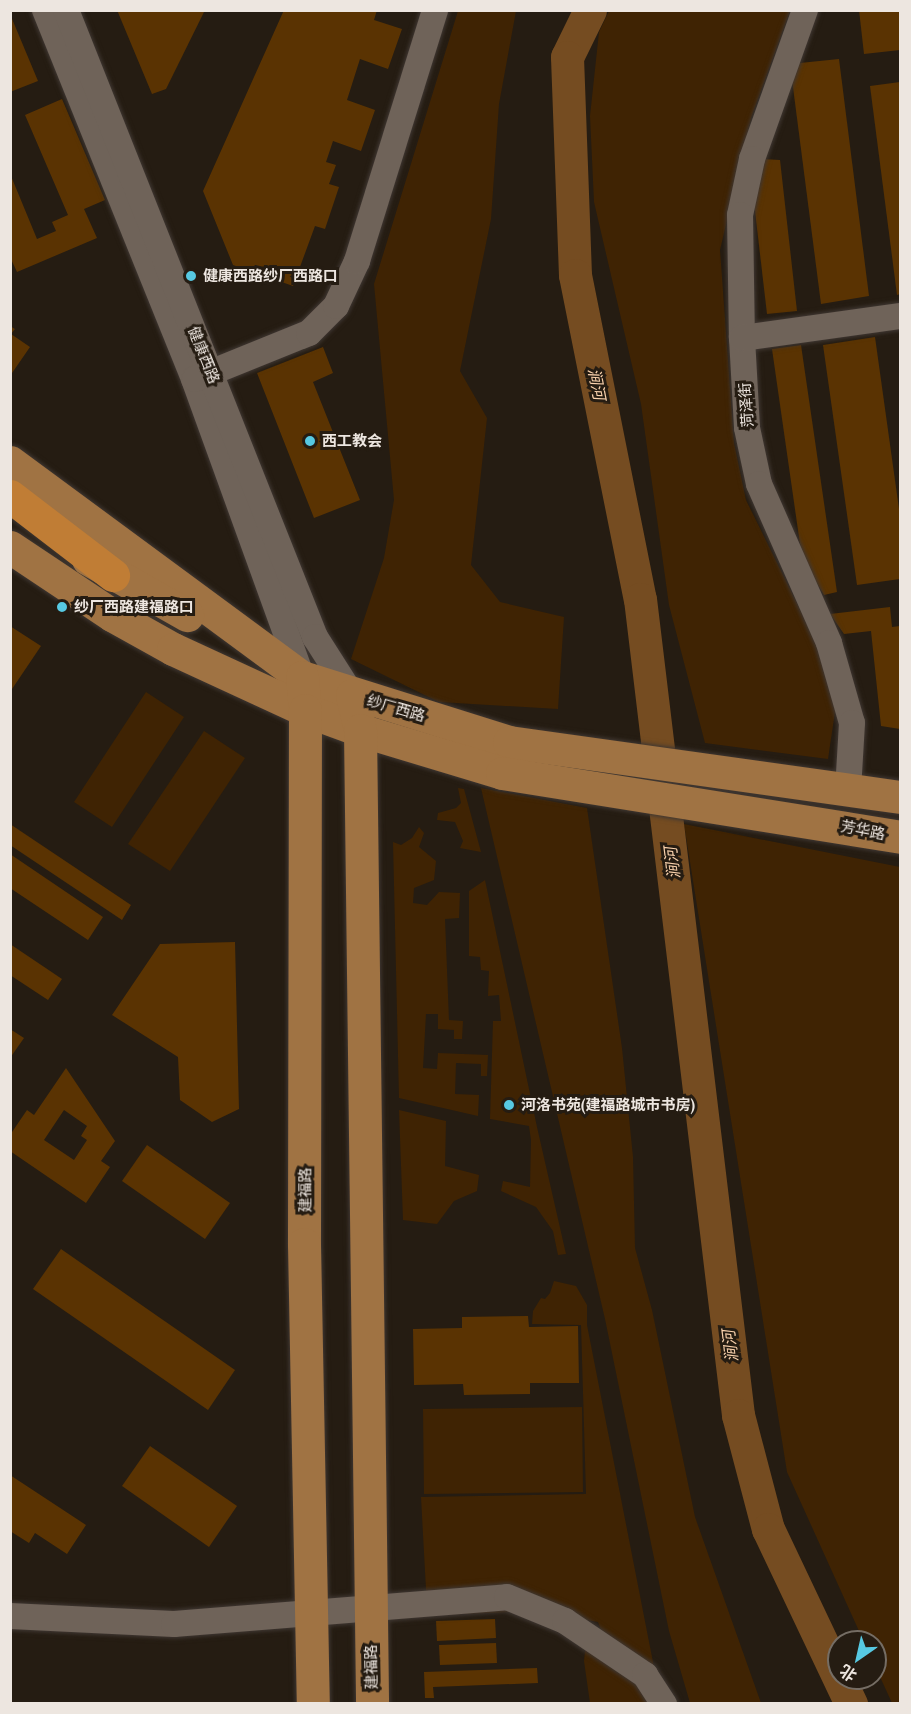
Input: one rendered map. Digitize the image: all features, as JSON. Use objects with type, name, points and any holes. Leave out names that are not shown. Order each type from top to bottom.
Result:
[{"type":"highway","points":[[10,496],[113,575]]},
{"type":"main road","name":"纱厂西路","points":[[10,462],[302,677],[506,757],[840,789]]},
{"type":"main road","points":[[10,506],[113,575],[302,677]]},
{"type":"main road","name":"纱厂西路","points":[[10,547],[122,621],[305,710],[360,730],[506,757],[825,822]]},
{"type":"main road","name":"建福路","points":[[302,677],[305,710],[304,1244],[313,1611],[313,1704]]},
{"type":"main road","name":"建福路","points":[[352,695],[360,730],[372,1704]]},
{"type":"main road","points":[[840,789],[900,797]]},
{"type":"main road","name":"芳华路","points":[[825,822],[900,837]]},
{"type":"street","name":"健康西路","points":[[45,10],[315,637],[352,695]]},
{"type":"street","name":"健康西路","points":[[66,10],[203,376],[302,677]]},
{"type":"street","points":[[203,376],[309,333],[336,306],[357,261],[435,10]]},
{"type":"street","name":"菏泽街","points":[[805,10],[752,159],[740,215],[742,338],[747,428],[759,484],[829,643],[852,723],[840,789]]},
{"type":"street","points":[[742,338],[900,316]]},
{"type":"street","points":[[10,1616],[174,1624],[507,1597],[565,1621],[645,1675],[664,1704]]},
{"type":"shaded area","points":[[458,11],[516,11],[499,104],[491,219],[460,371],[487,418],[471,565],[500,602],[564,617],[558,709],[439,702],[351,659],[384,558],[394,500],[374,284]]},
{"type":"shaded area","points":[[609,11],[790,11],[751,118],[720,250],[734,443],[746,500],[822,654],[835,712],[828,759],[705,743],[669,605],[641,404],[594,202],[590,116],[599,32]]},
{"type":"shaded area","points":[[146,692],[184,717],[112,827],[74,802]]},
{"type":"shaded area","points":[[204,731],[245,758],[170,871],[128,844]]},
{"type":"shaded area","points":[[458,788],[464,789],[481,852],[460,848],[463,841],[455,822],[437,820],[438,813],[456,808],[461,803]]},
{"type":"shaded area","points":[[481,788],[587,808],[622,1048],[633,1157],[635,1248],[652,1310],[695,1517],[761,1703],[690,1703],[669,1631],[605,1319]]},
{"type":"shaded area","points":[[684,824],[900,867],[900,1703],[892,1703],[886,1690],[887,1630],[859,1630],[787,1472]]},
{"type":"shaded area","points":[[419,827],[424,833],[419,847],[436,861],[434,880],[414,888],[413,903],[427,905],[439,892],[460,893],[459,918],[445,919],[449,1020],[463,1021],[462,1039],[454,1039],[454,1030],[438,1029],[438,1014],[426,1014],[423,1068],[437,1069],[438,1053],[488,1055],[487,1076],[481,1076],[481,1064],[456,1063],[455,1094],[479,1095],[478,1116],[399,1098],[393,842],[401,845],[412,838]]},
{"type":"shaded area","points":[[485,880],[566,1254],[558,1255],[553,1231],[536,1207],[501,1191],[503,1181],[530,1187],[531,1140],[529,1126],[490,1119],[493,1021],[501,1021],[499,995],[488,996],[489,971],[481,970],[480,957],[469,956],[469,891]]},
{"type":"shaded area","points":[[399,1110],[446,1121],[445,1166],[479,1175],[477,1191],[454,1201],[437,1224],[403,1220]]},
{"type":"shaded area","points":[[554,1281],[576,1286],[587,1305],[587,1325],[661,1703],[590,1703],[584,1661],[587,1633],[601,1630],[598,1622],[535,1611],[441,1615],[427,1608],[421,1497],[586,1494],[581,1325],[532,1324],[533,1311],[541,1298],[545,1299],[550,1293]]},
{"type":"shaded area","points":[[582,1407],[583,1492],[424,1494],[423,1409]]},
{"type":"building","points":[[117,10],[205,10],[166,89],[152,94]]},
{"type":"building","points":[[284,10],[377,10],[374,20],[402,29],[388,69],[360,59],[347,100],[375,110],[361,151],[333,141],[326,162],[336,165],[329,184],[339,187],[325,229],[315,226],[293,286],[233,265],[203,191]]},
{"type":"building","points":[[859,10],[900,10],[900,50],[864,54]]},
{"type":"building","points":[[10,14],[38,81],[10,92]]},
{"type":"building","points":[[839,59],[869,296],[821,304],[790,64]]},
{"type":"building","points":[[900,82],[900,294],[897,295],[870,86]]},
{"type":"building","points":[[62,99],[105,200],[84,209],[97,238],[17,272],[10,257],[11,176],[37,239],[56,231],[52,222],[68,215],[25,115]]},
{"type":"building","points":[[762,159],[780,160],[797,311],[767,314],[753,194]]},
{"type":"building","points":[[10,326],[15,329],[11,334],[30,347],[10,376]]},
{"type":"building","points":[[875,337],[900,516],[900,579],[857,585],[823,345]]},
{"type":"building","points":[[801,345],[837,592],[824,595],[802,558],[772,349]]},
{"type":"building","name":"西工教会","points":[[323,347],[333,373],[313,382],[360,500],[314,518],[257,373]]},
{"type":"building","points":[[890,607],[892,627],[900,626],[900,729],[881,726],[871,631],[844,634],[830,614]]},
{"type":"building","points":[[10,626],[41,646],[10,692]]},
{"type":"building","points":[[10,824],[131,905],[122,920],[10,845]]},
{"type":"building","points":[[10,854],[103,917],[88,940],[10,888]]},
{"type":"building","points":[[235,942],[239,1109],[212,1122],[180,1100],[178,1057],[112,1015],[160,944]]},
{"type":"building","points":[[10,944],[62,979],[48,1000],[10,975]]},
{"type":"building","points":[[10,1029],[24,1038],[10,1058]]},
{"type":"building","points":[[66,1068],[115,1141],[101,1161],[110,1167],[86,1203],[10,1151],[10,1135],[27,1110],[34,1115]],"holes":[[[64,1110],[87,1126],[81,1136],[87,1140],[74,1160],[44,1140]]]},
{"type":"building","points":[[147,1145],[230,1203],[205,1239],[122,1181]]},
{"type":"building","points":[[61,1249],[235,1370],[208,1410],[33,1289]]},
{"type":"building","points":[[528,1316],[529,1327],[578,1326],[579,1383],[530,1383],[530,1394],[464,1395],[463,1384],[414,1385],[413,1329],[462,1328],[462,1317]]},
{"type":"building","points":[[150,1446],[237,1506],[209,1547],[122,1486]]},
{"type":"building","points":[[10,1475],[86,1525],[67,1554],[35,1533],[29,1543],[10,1531]]},
{"type":"building","points":[[495,1619],[496,1638],[437,1641],[436,1621]]},
{"type":"building","points":[[496,1643],[497,1663],[440,1665],[439,1645]]},
{"type":"building","points":[[537,1668],[538,1683],[433,1687],[434,1698],[425,1698],[424,1672]]},
{"type":"waterway","name":"涧河","points":[[590,10],[567,57],[575,275],[640,599],[738,1415],[768,1529],[851,1704]]},
{"type":"place","name":"健康西路纱厂西路口","points":[[191,276]]},
{"type":"place","name":"西工教会","points":[[310,441]]},
{"type":"place","name":"纱厂西路建福路口","points":[[62,607]]},
{"type":"place","name":"河洛书苑(建福路城市书房)","points":[[509,1105]]}]
